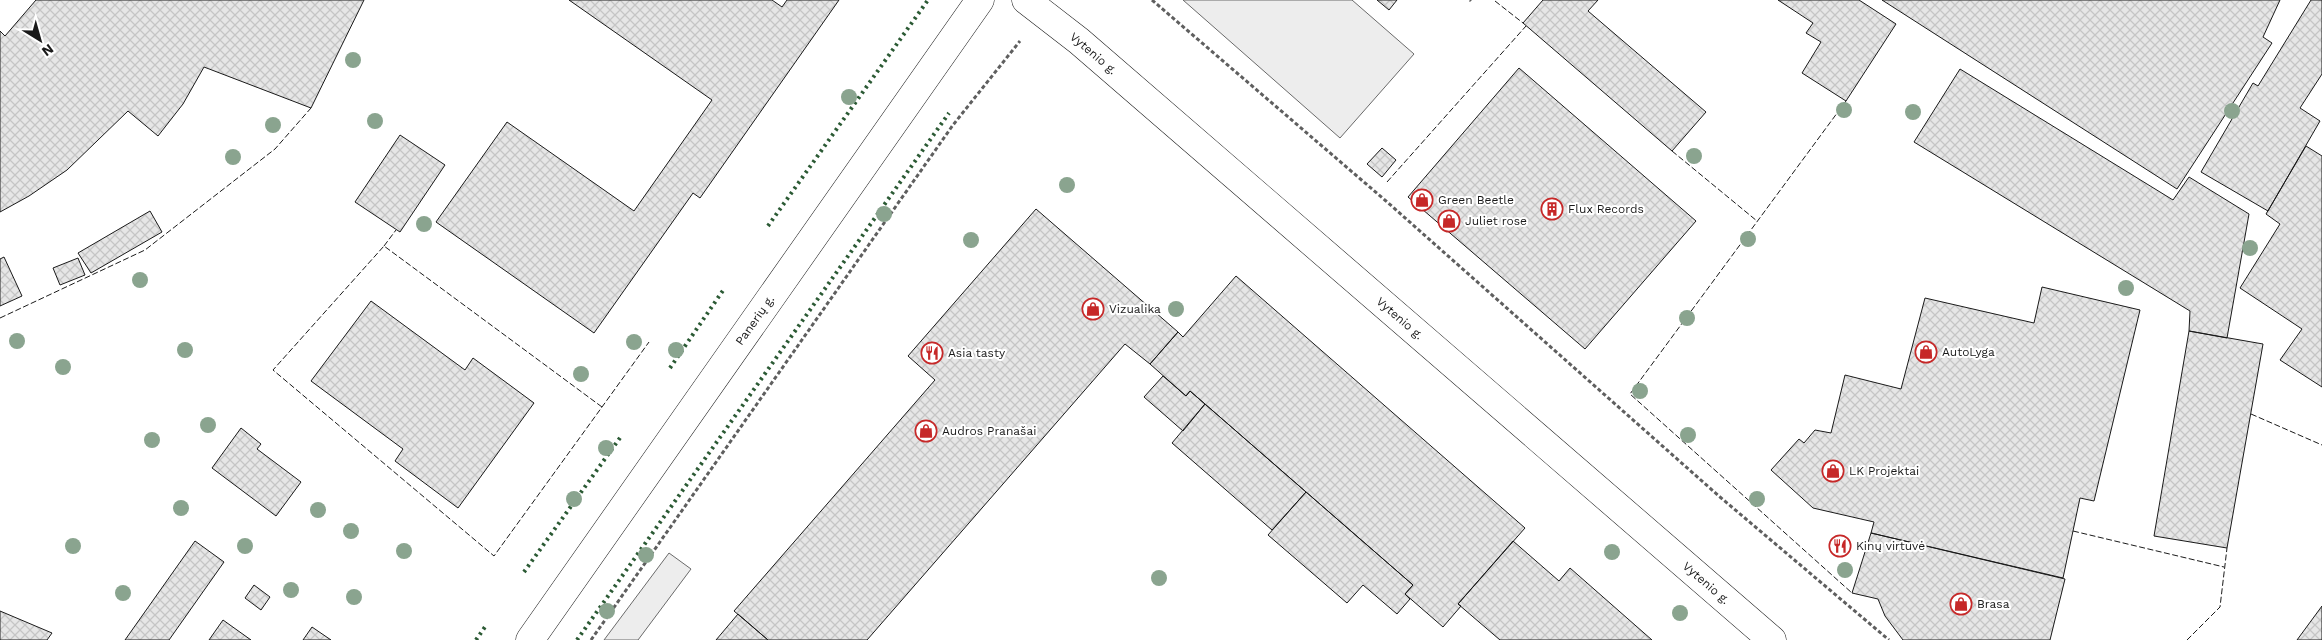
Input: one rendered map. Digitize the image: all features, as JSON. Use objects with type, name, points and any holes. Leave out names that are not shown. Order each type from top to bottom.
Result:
[{"type":"street","name":"Panerių g.","points":[[530,640],[980,0]]},
{"type":"street","name":"Vytenio g.","points":[[1034,6],[1079,41],[1772,640]]},
{"type":"path","points":[[1152,0],[1386,201],[1720,497],[1889,640]]},
{"type":"path","points":[[591,640],[948,133],[1034,6]]},
{"type":"shaded area","points":[[1183,0],[1352,0],[1414,54],[1340,138]]},
{"type":"shaded area","points":[[669,553],[691,569],[638,640],[604,640]]},
{"type":"building","points":[[36,0],[364,0],[311,108],[204,67],[183,104],[158,136],[128,111],[67,170],[29,196],[0,212],[0,31],[5,36]]},
{"type":"building","points":[[569,0],[772,0],[782,7],[787,0],[839,0],[700,198],[693,193],[594,333],[436,222],[507,122],[634,211],[712,100]]},
{"type":"building","points":[[1377,0],[1397,0],[1389,10]]},
{"type":"building","points":[[1543,0],[1598,0],[1588,11],[1706,112],[1672,151],[1523,23]]},
{"type":"building","points":[[1778,0],[1859,0],[1896,24],[1846,101],[1802,73],[1821,42],[1806,33],[1813,23]]},
{"type":"building","points":[[1882,0],[2280,0],[2263,37],[2272,43],[2177,189]]},
{"type":"building","points":[[2311,0],[2322,0],[2322,74],[2300,108],[2320,121],[2268,211],[2201,172],[2253,83],[2258,86]]},
{"type":"building","name":"Flux Records","points":[[1519,68],[1696,221],[1585,349],[1408,197]]},
{"type":"building","points":[[1960,69],[2173,200],[2189,177],[2249,214],[2227,338],[2189,331],[2190,311],[1914,142]]},
{"type":"building","points":[[400,135],[445,165],[400,232],[355,202]]},
{"type":"building","points":[[2306,146],[2322,156],[2322,387],[2280,360],[2302,329],[2240,288],[2280,224],[2266,214]]},
{"type":"building","points":[[1382,148],[1396,160],[1382,177],[1367,164]]},
{"type":"building","points":[[1036,209],[1178,332],[1150,364],[1125,344],[867,640],[768,640],[734,611],[935,380],[908,356]]},
{"type":"building","points":[[150,211],[162,232],[91,273],[78,253]]},
{"type":"building","points":[[4,257],[22,296],[0,306],[0,259]]},
{"type":"building","points":[[78,258],[85,275],[60,285],[53,268]]},
{"type":"building","points":[[1236,276],[1525,528],[1458,604],[1461,606],[1443,627],[1405,594],[1413,585],[1190,391],[1186,396],[1150,364],[1178,332],[1183,337]]},
{"type":"building","points":[[2042,287],[2140,310],[2094,501],[2080,498],[2063,578],[1871,533],[1874,522],[1813,508],[1771,470],[1799,439],[1804,443],[1815,430],[1831,433],[1845,375],[1901,389],[1925,298],[2034,323]]},
{"type":"building","points":[[371,301],[465,370],[473,358],[534,403],[458,508],[395,461],[403,449],[311,381]]},
{"type":"building","points":[[2189,331],[2263,344],[2227,548],[2154,536]]},
{"type":"building","points":[[1163,376],[1186,396],[1190,391],[1205,404],[1183,431],[1144,397]]},
{"type":"building","points":[[1205,404],[1306,492],[1272,530],[1172,443]]},
{"type":"building","points":[[241,428],[261,444],[257,449],[301,482],[276,516],[212,468]]},
{"type":"building","points":[[1306,492],[1413,585],[1405,594],[1410,599],[1397,614],[1363,585],[1347,603],[1268,535]]},
{"type":"building","points":[[1871,533],[2065,579],[2050,640],[1903,640],[1885,616],[1878,599],[1852,593]]},
{"type":"building","points":[[195,541],[224,562],[169,640],[125,640]]},
{"type":"building","points":[[1513,541],[1559,581],[1570,568],[1652,640],[1500,640],[1458,604]]},
{"type":"building","points":[[254,585],[270,597],[261,610],[245,598]]},
{"type":"building","points":[[2322,606],[2322,640],[2297,640]]},
{"type":"building","points":[[0,611],[52,633],[47,640],[0,640]]},
{"type":"building","points":[[738,614],[768,640],[716,640]]},
{"type":"building","points":[[223,620],[251,640],[209,640]]},
{"type":"building","points":[[312,627],[331,640],[303,640]]},
{"type":"hedge","points":[[768,226],[928,0]]},
{"type":"hedge","points":[[577,640],[949,113]]},
{"type":"hedge","points":[[670,368],[724,289]]},
{"type":"hedge","points":[[524,572],[622,435]]},
{"type":"hedge","points":[[476,640],[487,624]]},
{"type":"fence","points":[[1495,1],[1523,23]]},
{"type":"fence","points":[[1387,182],[1526,26]]},
{"type":"fence","points":[[1846,101],[1630,394],[1852,593]]},
{"type":"fence","points":[[0,318],[145,250],[275,149],[311,108]]},
{"type":"fence","points":[[1672,151],[1757,221]]},
{"type":"fence","points":[[384,246],[396,230]]},
{"type":"fence","points":[[602,407],[384,246],[273,370],[494,556],[602,407],[649,342]]},
{"type":"fence","points":[[2251,414],[2322,445]]},
{"type":"fence","points":[[2073,531],[2224,567]]},
{"type":"fence","points":[[2187,640],[2220,607],[2227,548]]},
{"type":"place","name":"Green Beetle","points":[[1422,200]]},
{"type":"place","name":"Flux Records","points":[[1552,209]]},
{"type":"place","name":"Juliet rose","points":[[1449,221]]},
{"type":"place","name":"Vizualika","points":[[1093,309]]},
{"type":"place","name":"AutoLyga","points":[[1926,352]]},
{"type":"place","name":"Asia tasty","points":[[932,353]]},
{"type":"place","name":"Audros Pranašai","points":[[926,431]]},
{"type":"place","name":"LK Projektai","points":[[1833,471]]},
{"type":"place","name":"Kinų virtuvė","points":[[1840,546]]},
{"type":"place","name":"Brasa","points":[[1961,604]]}]
